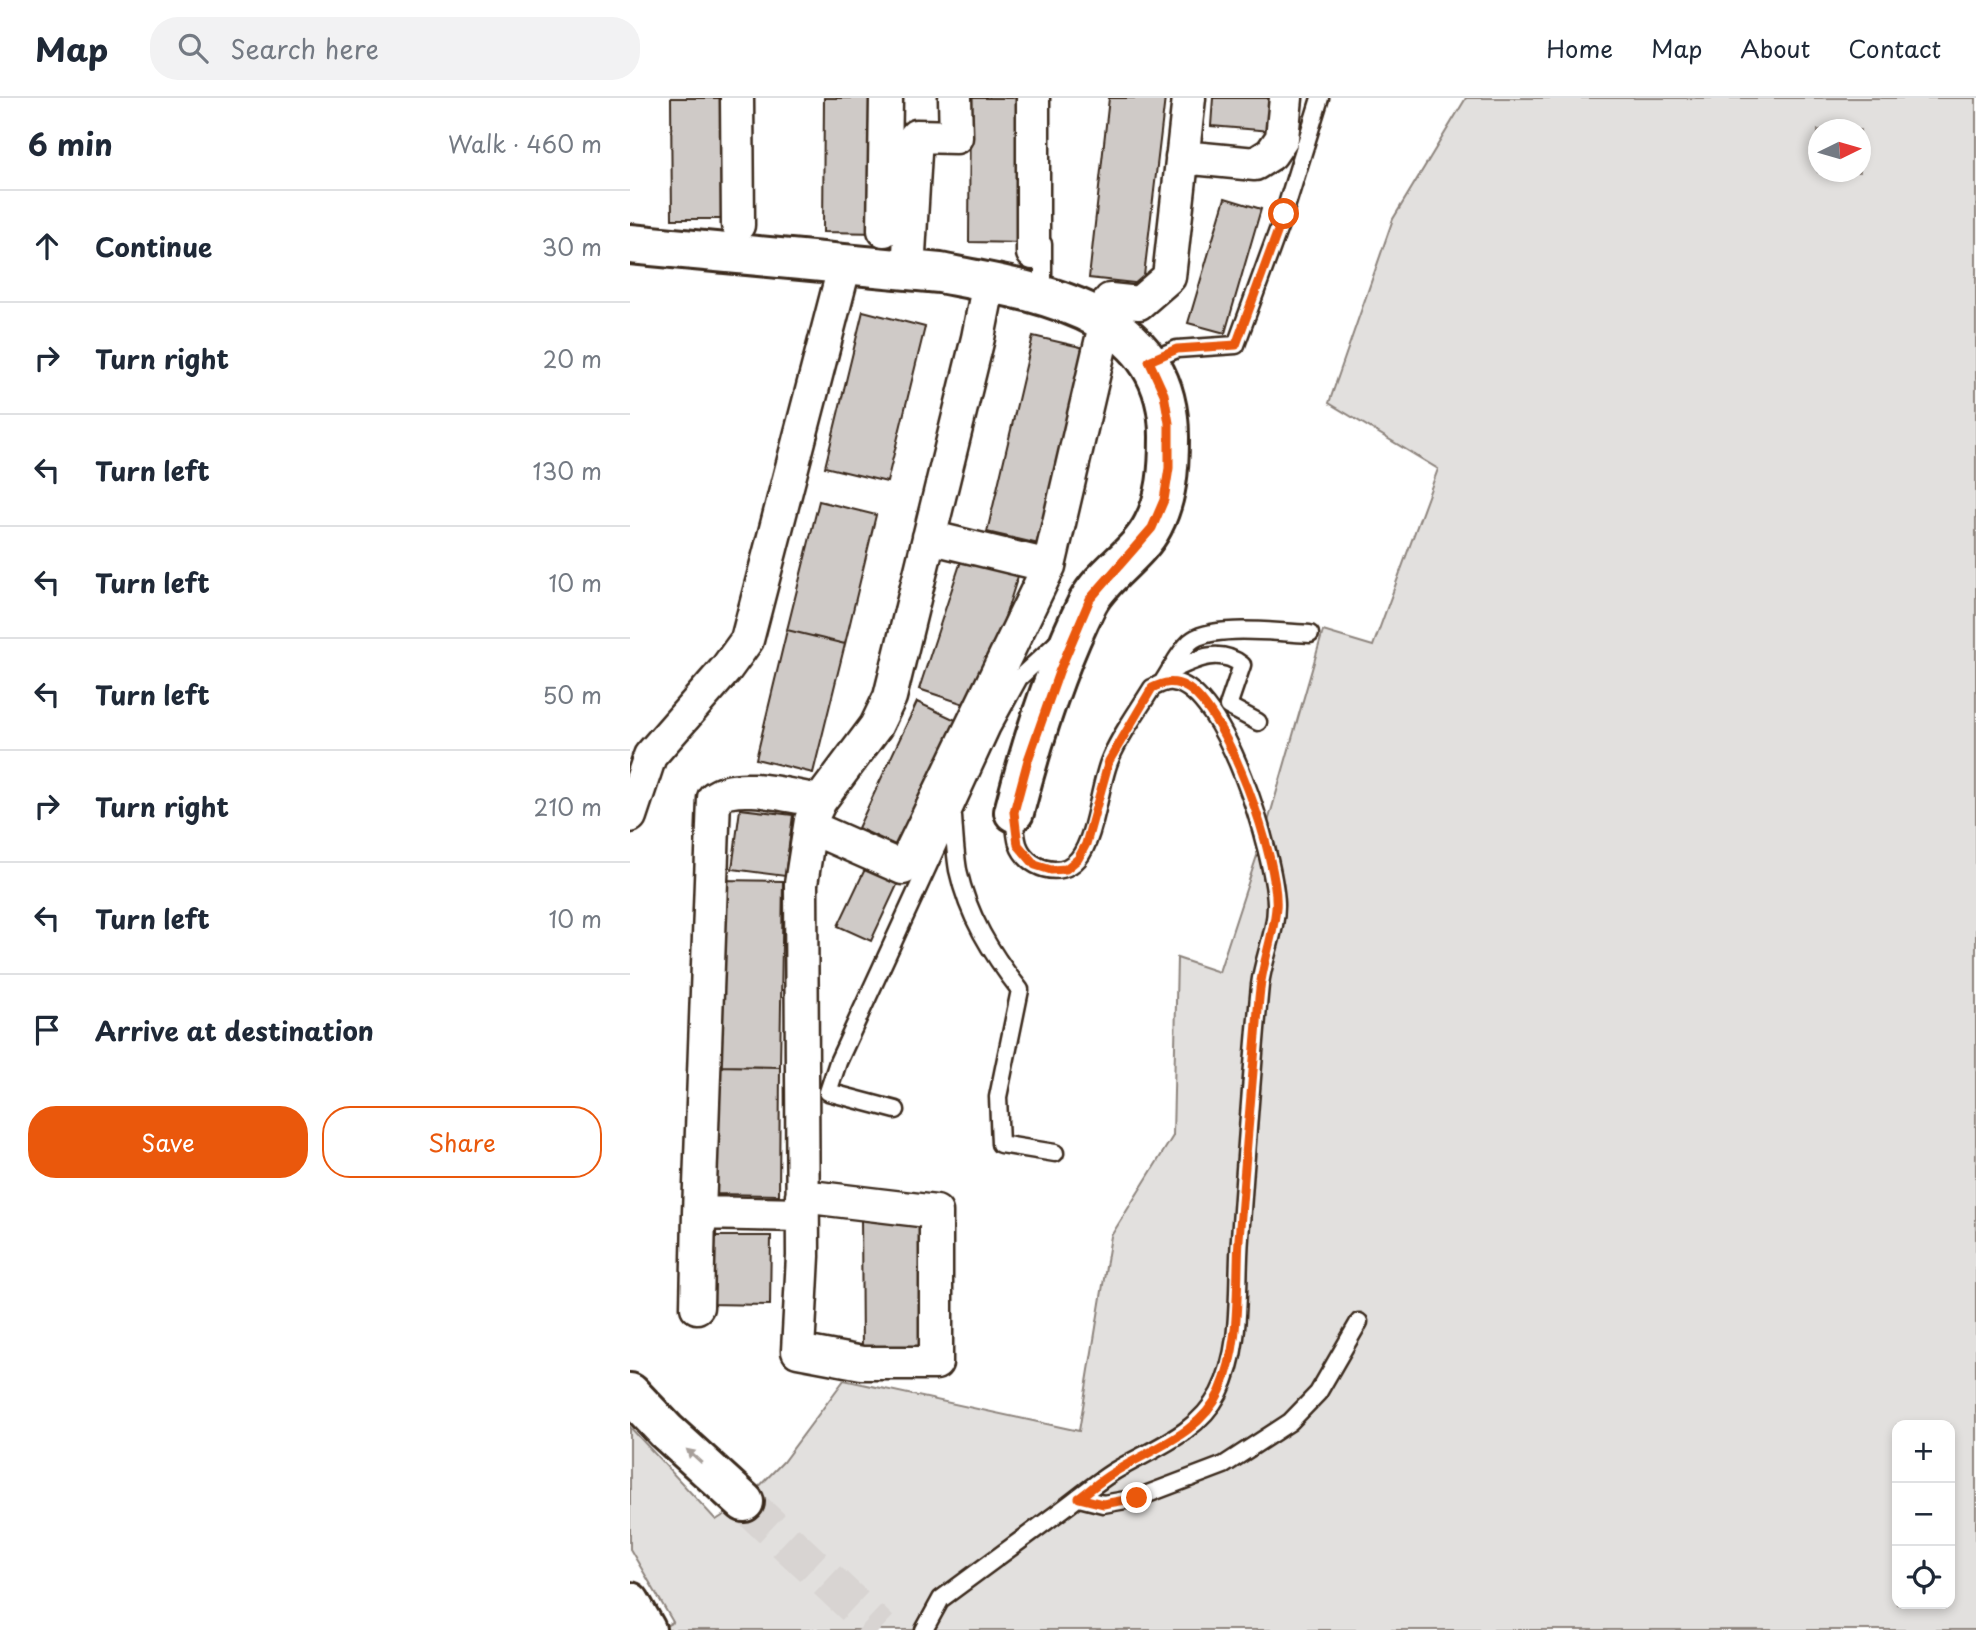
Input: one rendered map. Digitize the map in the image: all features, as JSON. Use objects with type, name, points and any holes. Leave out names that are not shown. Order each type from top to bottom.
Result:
[{"type":"main road","points":[[630,244],[908,270],[989,282],[1043,295],[1102,319],[1136,344],[1149,361],[1164,394],[1169,423],[1169,468],[1164,500],[1152,528],[1090,599],[1028,760],[1014,812]]},
{"type":"main road","points":[[637,1399],[666,1431],[744,1503]]},
{"type":"main road","points":[[630,1602],[646,1630]]},
{"type":"street","points":[[737,98],[738,225]]},
{"type":"street","points":[[884,230],[886,98]]},
{"type":"street","points":[[908,270],[916,136],[956,137],[955,98]]},
{"type":"street","points":[[1033,98],[1033,253]]},
{"type":"street","points":[[697,1307],[715,798],[722,792],[736,789],[815,814],[903,868],[1049,566],[1102,319],[1110,300],[1139,303],[1168,277],[1189,98]]},
{"type":"street","points":[[1182,157],[1255,164],[1271,154],[1282,138],[1286,98]]},
{"type":"street","points":[[630,816],[650,756],[726,669],[747,640],[845,264]]},
{"type":"street","points":[[699,1213],[802,1205],[936,1212],[936,1363],[862,1363],[798,1351],[803,1256],[802,1205],[801,884],[815,814],[876,726],[890,697],[978,338],[989,282]]},
{"type":"street","points":[[929,537],[1049,566]]},
{"type":"lane","points":[[1043,295],[1045,98]]},
{"type":"lane","points":[[1149,361],[1177,349],[1236,345],[1284,214],[1320,99]]},
{"type":"lane","points":[[896,1110],[828,1092],[838,1062],[991,729],[1019,678],[1079,622]]},
{"type":"lane","points":[[1166,677],[1191,640],[1206,633],[1230,631],[1310,634]]},
{"type":"lane","points":[[1014,812],[1018,845],[1035,865],[1051,870],[1066,869],[1078,859],[1086,844],[1109,761],[1152,688],[1197,659],[1216,654],[1232,657],[1242,665],[1228,706],[1258,722]]},
{"type":"lane","points":[[924,1630],[941,1600],[1113,1472],[1170,1443],[1203,1416],[1220,1392],[1234,1346],[1239,1241],[1259,995],[1276,908],[1275,886],[1270,857],[1258,820],[1219,724],[1201,699],[1188,688],[1166,677]]},
{"type":"lane","points":[[952,813],[958,869],[968,904],[991,953],[1020,990],[998,1097],[1000,1144],[1055,1153]]},
{"type":"lane","points":[[1079,1498],[1103,1504],[1137,1498],[1224,1465],[1290,1422],[1318,1393],[1359,1322]]},
{"type":"shaded area","points":[[1466,98],[1976,98],[1976,1630],[658,1630],[673,1622],[630,1549],[630,1427],[716,1520],[744,1502],[783,1462],[844,1380],[1079,1431],[1111,1236],[1173,1136],[1177,958],[1219,972],[1268,822],[1323,631],[1373,646],[1438,469],[1329,403],[1393,219]]},
{"type":"building","points":[[671,98],[728,98],[728,219],[672,219]]},
{"type":"building","points":[[824,98],[880,98],[879,233],[823,232]]},
{"type":"building","points":[[970,98],[1028,98],[1028,243],[969,242]]},
{"type":"building","points":[[1109,98],[1165,98],[1143,284],[1089,278]]},
{"type":"building","points":[[1213,98],[1274,98],[1271,131],[1211,126]]},
{"type":"building","points":[[1225,198],[1261,209],[1225,333],[1188,323]]},
{"type":"building","points":[[863,311],[925,327],[887,482],[825,467]]},
{"type":"building","points":[[1033,336],[1089,349],[1043,545],[987,532]]},
{"type":"building","points":[[819,501],[876,515],[845,644],[787,630]]},
{"type":"building","points":[[962,558],[1018,576],[976,708],[919,689]]},
{"type":"building","points":[[787,630],[845,644],[813,773],[756,759]]},
{"type":"building","points":[[917,702],[962,723],[904,849],[858,828]]},
{"type":"building","points":[[740,809],[793,815],[785,876],[732,869]]},
{"type":"building","points":[[866,867],[898,883],[871,941],[838,926]]},
{"type":"building","points":[[718,880],[783,881],[780,1067],[716,1066]]},
{"type":"building","points":[[716,1066],[780,1067],[779,1195],[714,1194]]},
{"type":"building","points":[[861,1215],[922,1215],[922,1352],[862,1352]]},
{"type":"building","points":[[708,1236],[771,1236],[770,1305],[707,1304]]},
{"type":"tunnel","points":[[744,1502],[880,1630]]},
{"type":"route","points":[[1137,1498],[1103,1504],[1079,1498],[1113,1472],[1170,1443],[1203,1416],[1220,1392],[1234,1346],[1239,1241],[1261,982],[1276,908],[1270,857],[1234,757],[1219,724],[1201,699],[1188,688],[1173,682],[1152,688],[1109,761],[1086,844],[1078,859],[1066,869],[1051,870],[1035,865],[1025,856],[1018,845],[1014,812],[1028,760],[1074,632],[1090,599],[1152,528],[1164,500],[1169,468],[1169,423],[1164,394],[1149,361],[1177,349],[1236,345],[1284,214]]}]
